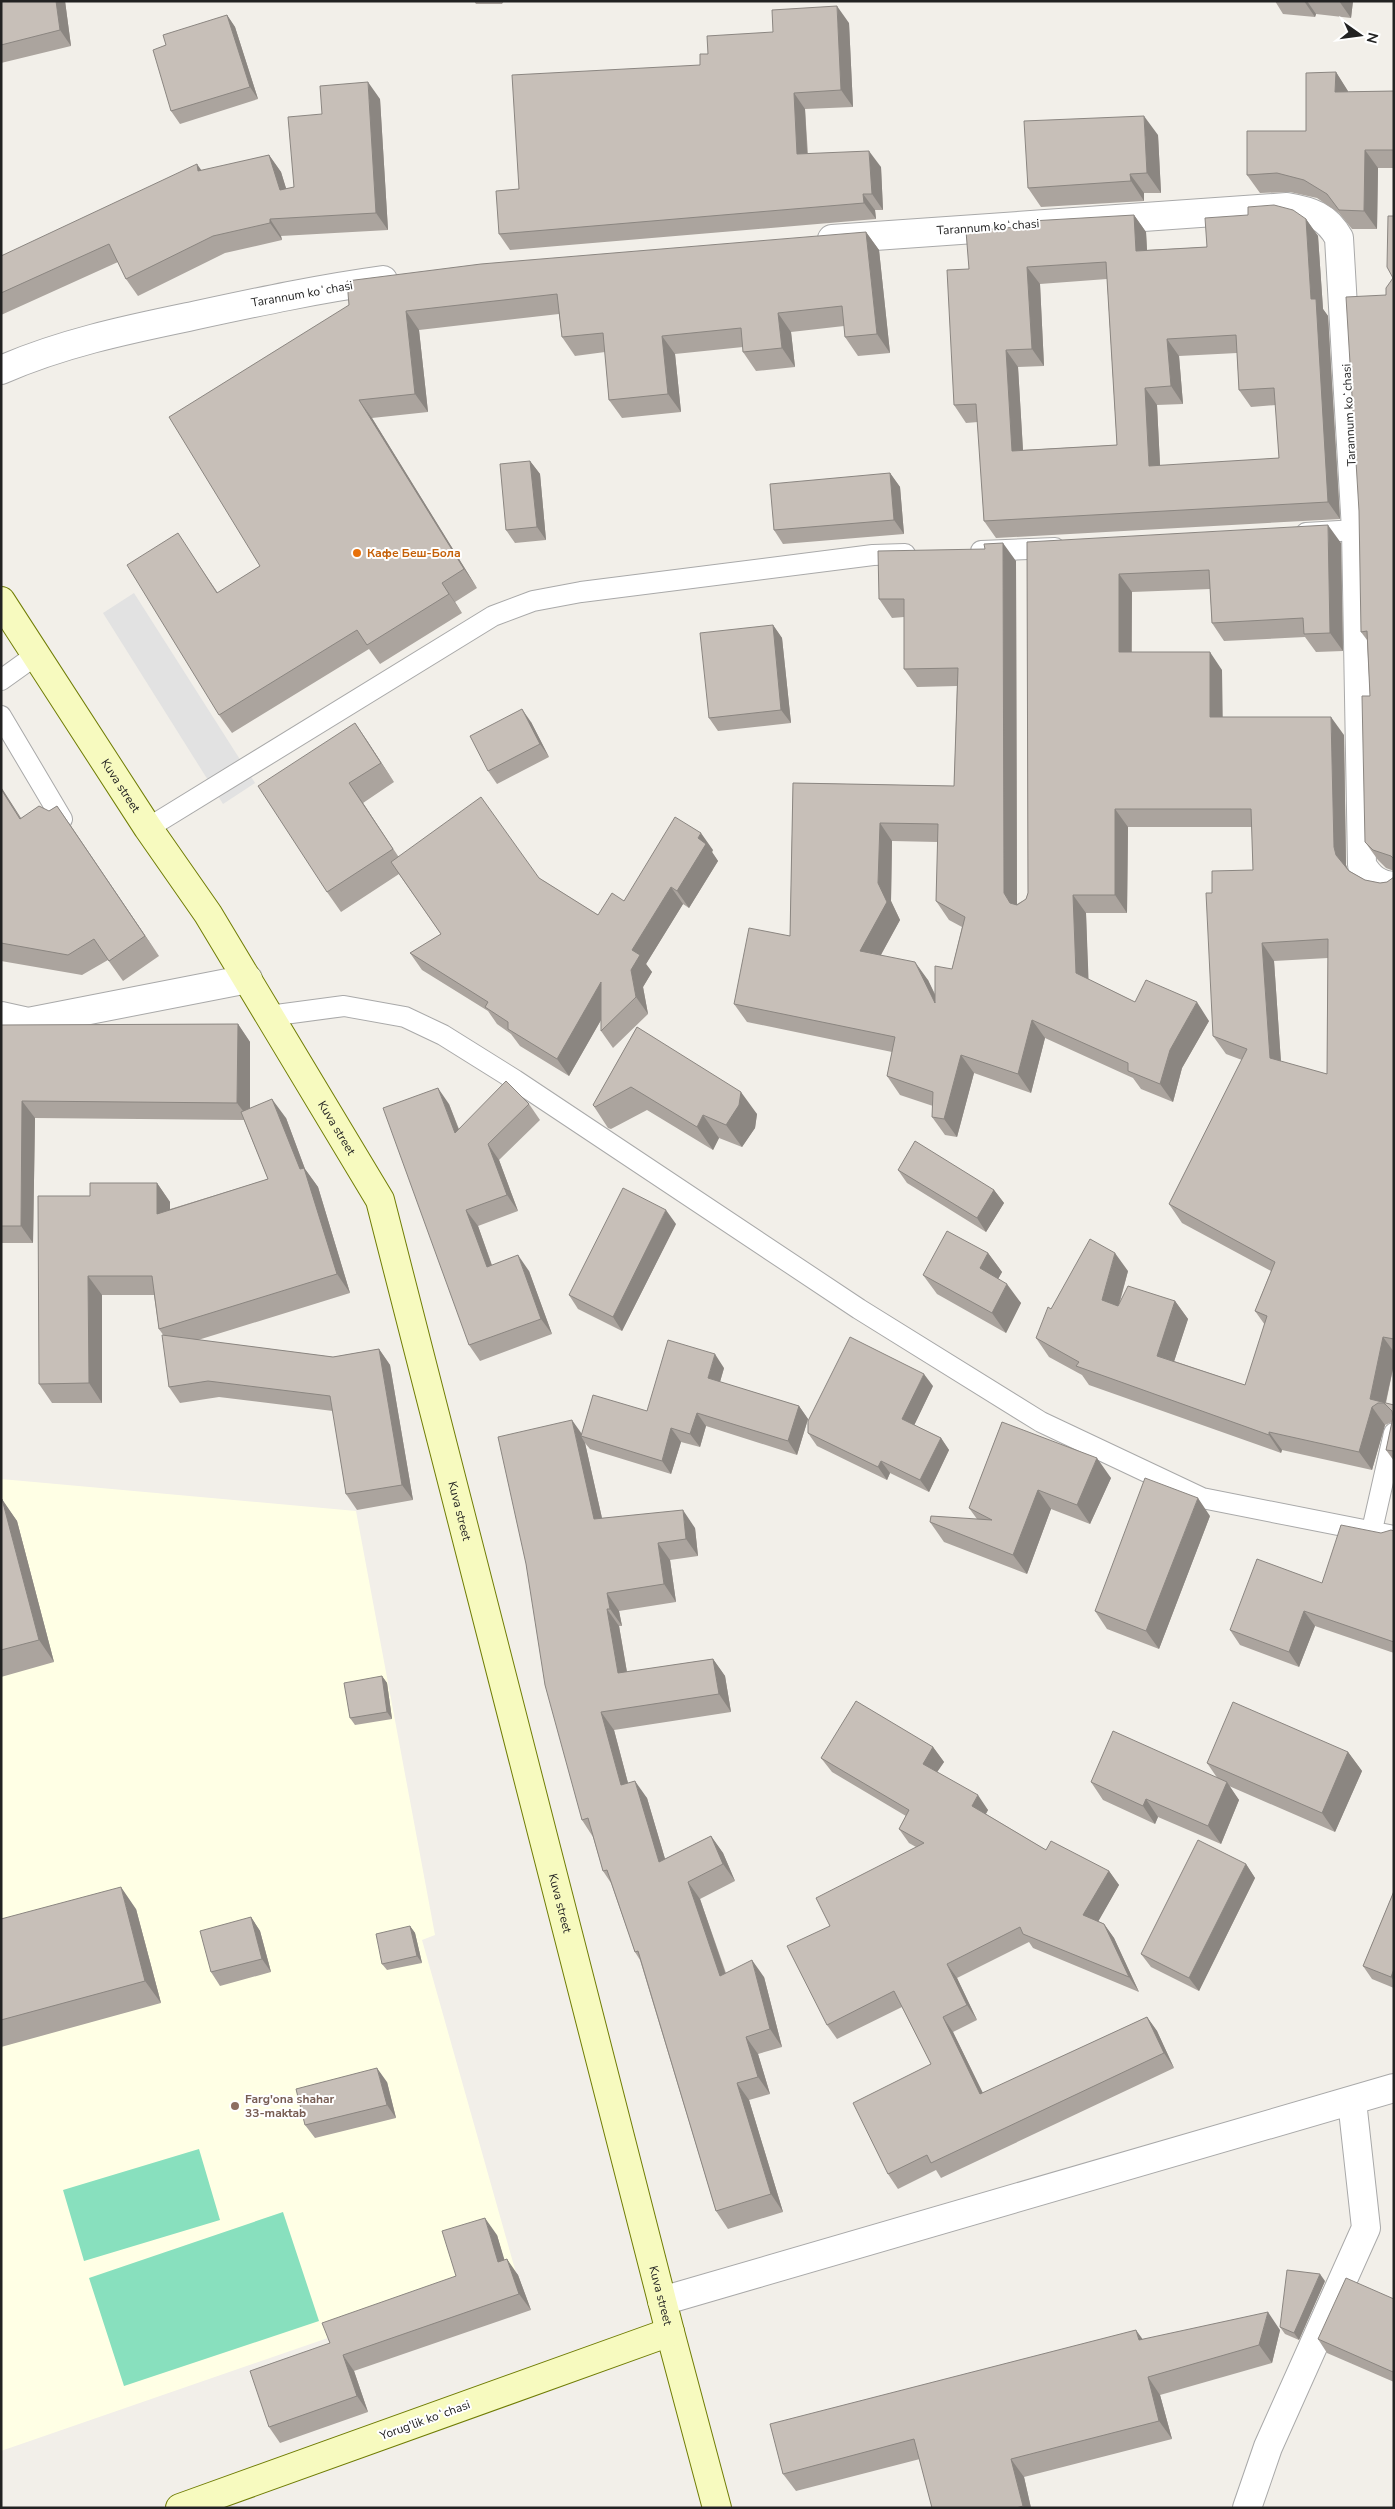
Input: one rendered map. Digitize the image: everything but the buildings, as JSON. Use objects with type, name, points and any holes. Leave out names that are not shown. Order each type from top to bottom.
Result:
[{"type":"main road","name":"Kuva street","points":[[4,611],[36,655],[148,828],[208,914],[380,1200],[662,2301],[717,2508]]},
{"type":"main road","name":"Yorug'lik koʻchasi","points":[[180,2508],[670,2332]]},
{"type":"street","name":"Tarannum koʻchasi","points":[[805,241],[1287,207],[1307,210],[1323,217],[1332,226],[1338,238],[1351,296],[1362,865],[1369,876],[1379,884],[1394,886]]},
{"type":"street","name":"Tarannum koʻchasi","points":[[1,370],[36,354],[153,324],[309,291],[408,276]]},
{"type":"street","points":[[1,1016],[28,1022],[248,980]]},
{"type":"street","points":[[662,2301],[1394,2088]]},
{"type":"street","points":[[1248,2508],[1268,2448],[1366,2228],[1352,2101]]},
{"type":"lane","points":[[1286,534],[1356,530]]},
{"type":"lane","points":[[960,552],[1028,559],[1078,546]]},
{"type":"lane","points":[[148,828],[493,616],[533,601],[581,592],[853,558],[921,554]]},
{"type":"lane","points":[[1,680],[36,655]]},
{"type":"lane","points":[[1,716],[62,819]]},
{"type":"lane","points":[[269,1016],[344,1006],[405,1017],[443,1035],[515,1080],[860,1309],[1041,1422],[1202,1498],[1372,1530],[1394,1536]]},
{"type":"lane","points":[[1372,1530],[1394,1433]]},
{"type":"shaded area","points":[[134,593],[255,783],[223,804],[103,613]]},
{"type":"shaded area","name":"Farg'ona shahar 33-maktab","points":[[1,1479],[356,1511],[435,1935],[422,1940],[516,2273],[1,2451]]},
{"type":"green space","points":[[199,2149],[220,2220],[84,2261],[63,2190]]},
{"type":"green space","points":[[283,2212],[319,2321],[124,2386],[89,2278]]},
{"type":"place","name":"Кафе Беш-Бола","points":[[357,553]]},
{"type":"place","name":"Farg'ona shahar 33-maktab","points":[[235,2106]]}]
